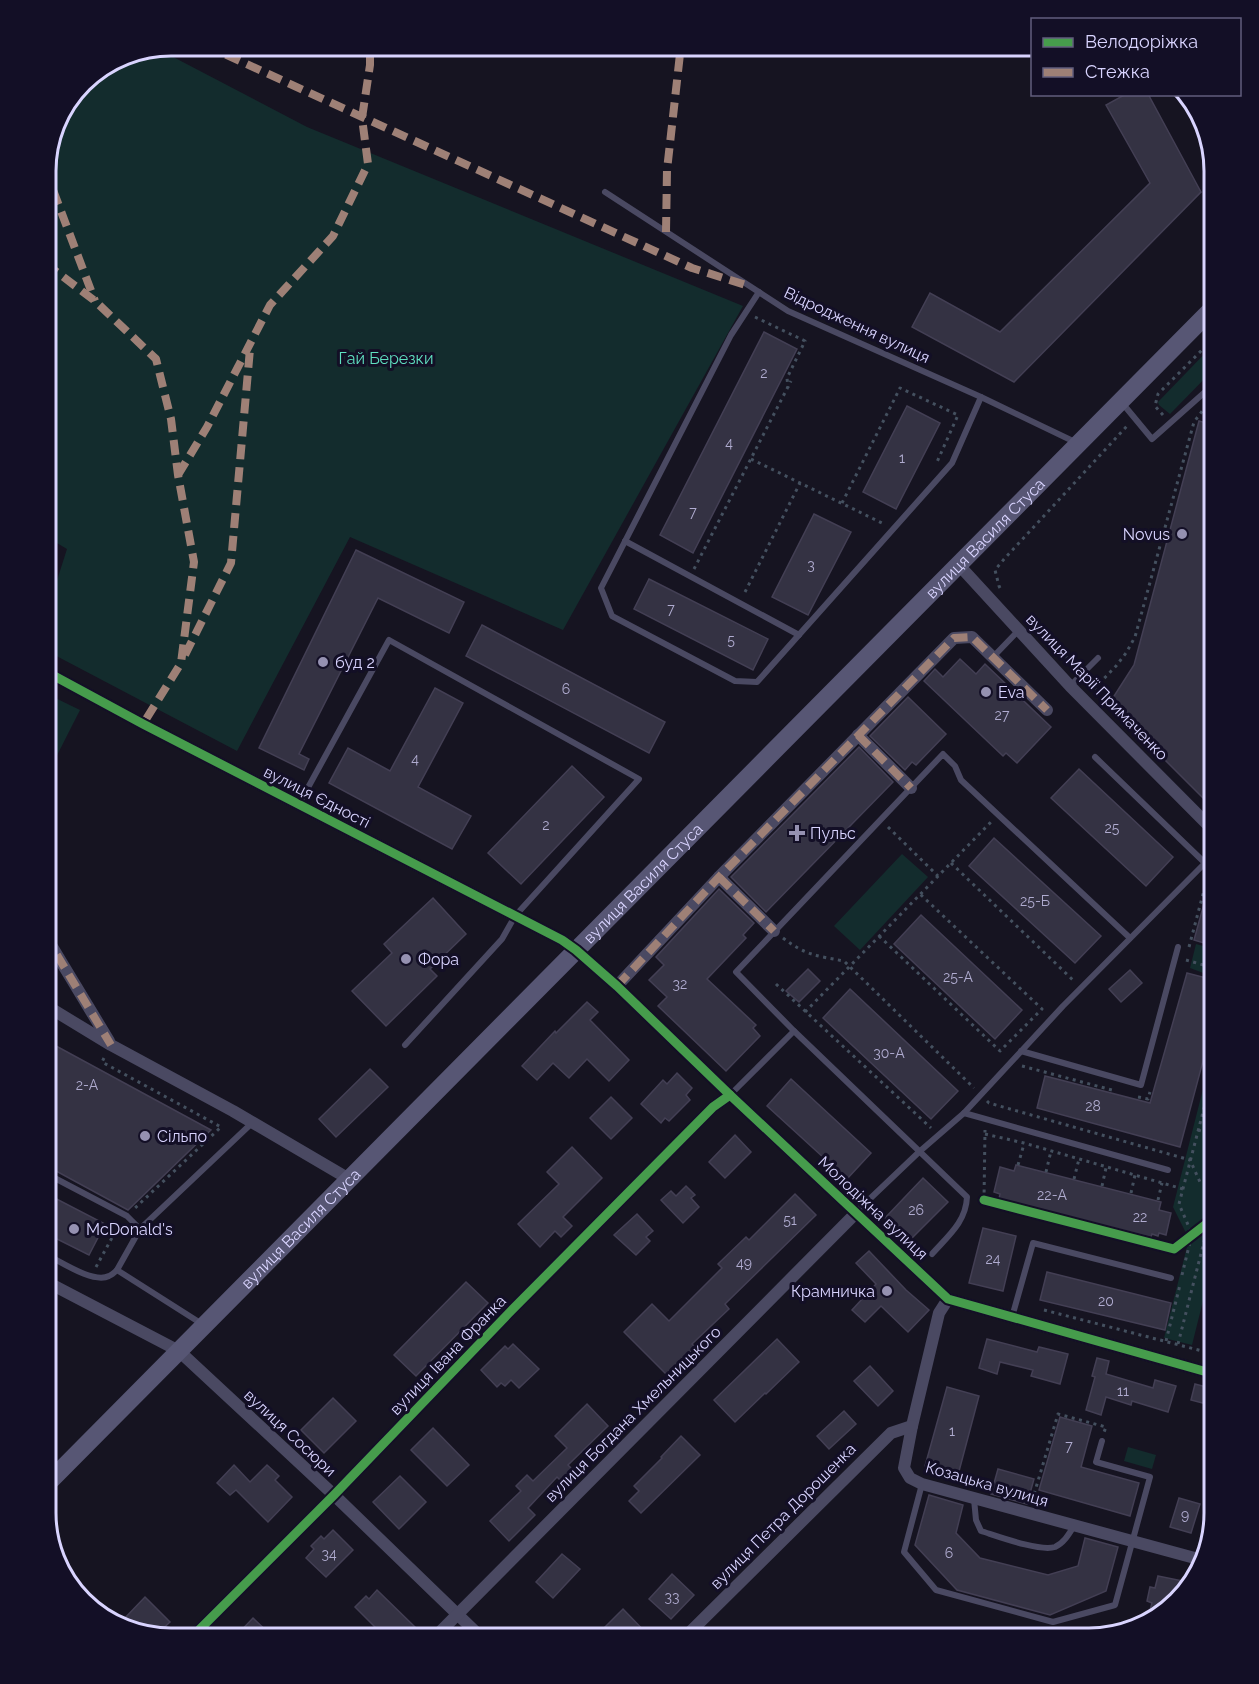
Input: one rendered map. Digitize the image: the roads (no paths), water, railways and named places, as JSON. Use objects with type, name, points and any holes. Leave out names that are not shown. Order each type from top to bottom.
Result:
[{"type":"main road","name":"вулиця Василя Стуса","points":[[56,1475],[1204,317]]},
{"type":"street","name":"вулиця Марії Примаченко","points":[[958,564],[1070,686],[1204,821]]},
{"type":"street","points":[[617,986],[719,877],[954,638],[972,637],[1047,710]]},
{"type":"street","name":"вулиця Єдності","points":[[56,677],[562,940],[576,950]]},
{"type":"street","points":[[858,735],[911,788]]},
{"type":"street","points":[[719,877],[774,931]]},
{"type":"street","name":"Молодіжна вулиця","points":[[576,950],[948,1299],[1204,1371]]},
{"type":"street","points":[[56,953],[111,1045]]},
{"type":"street","points":[[56,1012],[349,1179]]},
{"type":"street","name":"вулиця Івана Франка","points":[[201,1628],[713,1107],[730,1095]]},
{"type":"street","name":"вулиця Богдана Хмельницького","points":[[444,1628],[856,1213]]},
{"type":"street","name":"вулиця Сосюри","points":[[56,1287],[179,1351],[334,1495],[472,1628]]},
{"type":"street","name":"Козацька вулиця","points":[[948,1299],[939,1313],[912,1426],[904,1468],[910,1478],[922,1484],[974,1499],[1194,1558]]},
{"type":"street","name":"вулиця Петра Дорошенка","points":[[694,1628],[891,1433],[912,1426]]},
{"type":"lane","name":"Відродження вулиця","points":[[605,192],[788,311],[1078,443]]},
{"type":"lane","points":[[759,292],[731,335],[601,588],[612,616],[735,681],[757,682],[952,463],[981,397]]},
{"type":"lane","points":[[1120,401],[1152,439],[1204,393]]},
{"type":"lane","points":[[625,541],[799,635]]},
{"type":"lane","points":[[993,657],[1019,630]]},
{"type":"lane","points":[[298,804],[388,640],[639,779],[515,916],[502,939],[405,1046]]},
{"type":"lane","points":[[1070,686],[1098,658]]},
{"type":"lane","points":[[932,1254],[963,1219],[967,1197],[736,972],[943,754],[955,766],[961,780],[1130,938]]},
{"type":"lane","points":[[1095,757],[1204,861]]},
{"type":"lane","points":[[856,1213],[919,1152],[964,1113],[1063,1006],[1204,865]]},
{"type":"lane","points":[[1021,1052],[1141,1085],[1178,947]]},
{"type":"lane","points":[[730,1095],[794,1031]]},
{"type":"lane","points":[[964,1113],[1168,1170]]},
{"type":"lane","points":[[56,1260],[90,1277],[109,1276],[117,1270],[140,1229],[252,1122]]},
{"type":"lane","points":[[56,1179],[127,1216],[140,1229]]},
{"type":"lane","points":[[1012,1318],[1033,1243],[1171,1278]]},
{"type":"lane","points":[[117,1270],[204,1325]]},
{"type":"lane","points":[[922,1484],[904,1552],[936,1590],[1053,1622],[1116,1605],[1150,1477],[1096,1462],[1102,1441]]},
{"type":"lane","points":[[974,1499],[976,1520],[981,1531],[1042,1549],[1055,1547],[1066,1539],[1074,1526]]},
{"type":"place","name":"Novus","points":[[1182,534]]},
{"type":"place","name":"буд 2","points":[[323,662]]},
{"type":"place","name":"Eva","points":[[986,692]]},
{"type":"place","name":"Пульс","points":[[797,833]]},
{"type":"place","name":"Фора","points":[[406,959]]},
{"type":"place","name":"Сільпо","points":[[145,1136]]},
{"type":"place","name":"McDonald's","points":[[74,1229]]},
{"type":"place","name":"Крамничка","points":[[887,1291]]},
{"type":"park label","name":"Гай Березки","points":[[386,358]]}]
